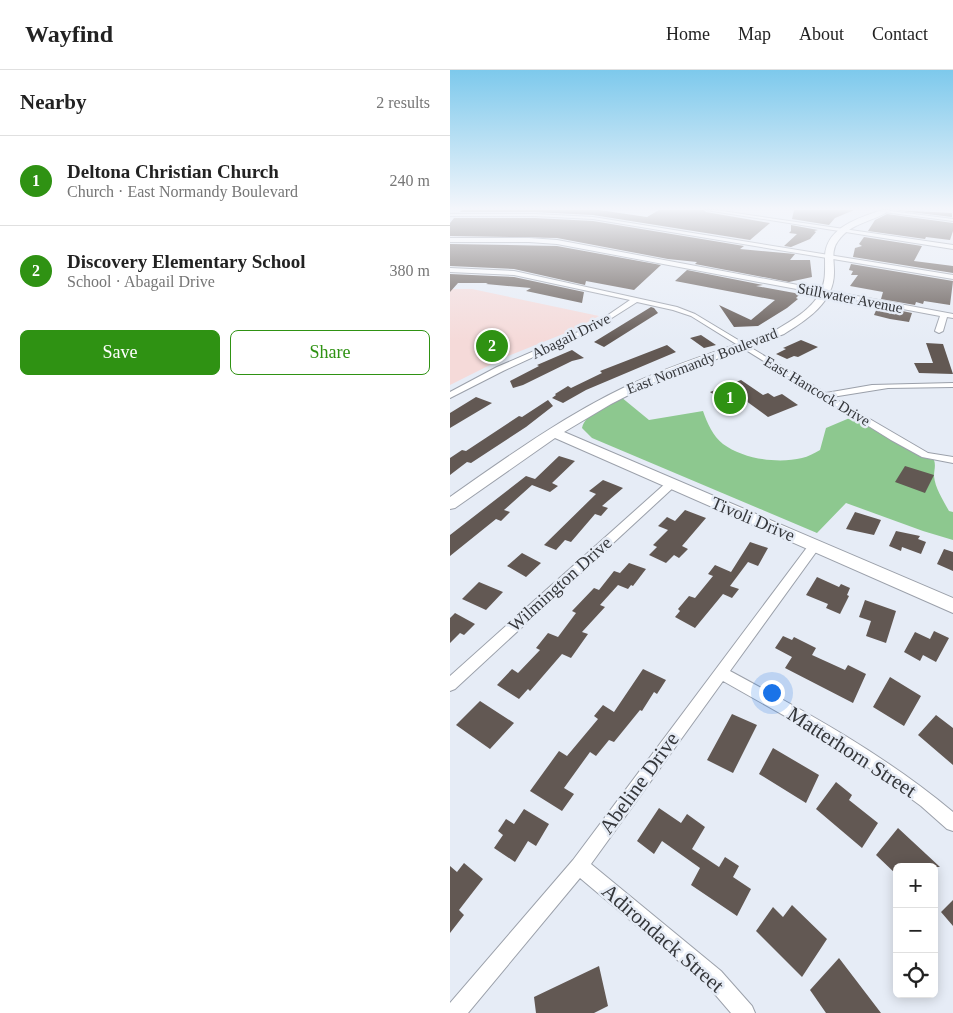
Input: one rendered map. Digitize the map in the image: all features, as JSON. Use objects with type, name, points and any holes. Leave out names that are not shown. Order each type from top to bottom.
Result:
[{"type":"street","name":"Stillwater Avenue","points":[[619,254],[826,294],[953,316]]},
{"type":"street","points":[[811,254],[953,277]]},
{"type":"street","points":[[826,294],[830,283],[830,254]]},
{"type":"street","name":"East Hancock Drive","points":[[450,270],[514,273],[675,308],[693,316],[925,455],[953,460]]},
{"type":"street","name":"East Normandy Boulevard","points":[[450,504],[553,432],[632,388],[661,375],[780,332],[797,321],[826,294]]},
{"type":"street","name":"Abagail Drive","points":[[450,395],[500,369],[594,327],[636,299]]},
{"type":"street","points":[[939,331],[944,315]]},
{"type":"street","points":[[824,396],[849,389],[886,385],[953,385]]},
{"type":"street","name":"Tivoli Drive","points":[[553,432],[953,606]]},
{"type":"street","name":"Wilmington Drive","points":[[450,685],[670,484]]},
{"type":"street","name":"Abeline Drive","points":[[455,1013],[579,866],[720,672],[815,546]]},
{"type":"street","name":"Matterhorn Street","points":[[720,672],[802,717],[856,750],[930,802],[953,823]]},
{"type":"street","name":"Adirondack Street","points":[[579,866],[714,978],[745,1013]]},
{"type":"shaded area","points":[[450,289],[472,289],[599,316],[573,330],[508,356],[450,385]]},
{"type":"green space","points":[[621,397],[649,420],[703,411],[711,429],[723,444],[750,457],[772,460],[793,460],[809,456],[820,450],[826,428],[852,417],[921,457],[934,460],[936,485],[949,511],[953,512],[953,540],[846,503],[817,533],[592,438],[582,428],[584,422],[592,413]]},
{"type":"building","points":[[450,254],[601,254],[661,265],[634,290],[586,281],[585,285],[514,269],[450,266]]},
{"type":"building","points":[[642,254],[795,254],[790,260],[810,260],[812,277],[789,282],[695,264],[697,262]]},
{"type":"building","points":[[854,254],[918,254],[914,261],[953,266],[953,273],[853,257]]},
{"type":"building","points":[[851,264],[953,281],[950,305],[924,301],[923,304],[916,302],[915,305],[881,299],[883,292],[850,286],[858,275],[851,275],[853,271],[849,270]]},
{"type":"building","points":[[687,270],[800,294],[796,298],[798,299],[787,308],[758,326],[734,327],[719,305],[751,320],[775,300],[675,281]]},
{"type":"building","points":[[450,274],[514,277],[584,292],[582,303],[526,291],[531,288],[486,284],[488,283],[458,283],[450,292]]},
{"type":"building","points":[[878,306],[912,313],[909,322],[874,315]]},
{"type":"building","points":[[651,307],[658,313],[604,347],[594,342]]},
{"type":"building","points":[[701,335],[716,345],[704,348],[690,338]]},
{"type":"building","points":[[801,340],[818,347],[798,357],[794,356],[787,359],[776,354],[786,349],[783,348]]},
{"type":"building","points":[[926,343],[943,344],[953,374],[919,373],[914,363],[933,363]]},
{"type":"building","points":[[667,345],[676,352],[586,390],[563,403],[552,398],[568,386],[571,388],[602,373],[600,371]]},
{"type":"building","points":[[572,350],[584,358],[572,361],[513,388],[510,381],[539,366],[537,365]]},
{"type":"building","points":[[741,380],[763,395],[768,393],[774,397],[782,394],[798,405],[768,417],[742,398],[727,404],[710,392]]},
{"type":"building","points":[[476,397],[492,403],[450,428],[450,413]]},
{"type":"building","points":[[548,400],[553,406],[526,427],[471,463],[467,462],[450,475],[450,458],[462,450],[466,451],[519,416],[522,417]]},
{"type":"building","points":[[559,456],[575,461],[552,483],[558,486],[550,492],[532,485],[504,510],[510,512],[501,521],[496,519],[450,556],[450,535],[526,476],[535,479]]},
{"type":"building","points":[[905,466],[934,475],[925,493],[895,482]]},
{"type":"building","points":[[603,480],[623,488],[602,506],[608,508],[601,516],[595,514],[571,542],[565,540],[556,550],[544,545],[596,494],[589,491]]},
{"type":"building","points":[[685,510],[706,518],[682,546],[688,549],[679,558],[674,555],[666,563],[649,555],[657,547],[653,545],[668,530],[658,526],[667,517],[675,521]]},
{"type":"building","points":[[855,512],[881,520],[874,535],[846,529]]},
{"type":"building","points":[[896,531],[920,536],[918,539],[926,542],[921,554],[902,547],[901,551],[889,546]]},
{"type":"building","points":[[750,542],[768,548],[758,566],[748,562],[730,586],[739,589],[732,598],[723,594],[695,628],[675,617],[680,611],[678,609],[689,596],[695,598],[713,576],[708,574],[715,565],[731,572]]},
{"type":"building","points":[[944,549],[953,552],[953,571],[937,564]]},
{"type":"building","points":[[522,553],[541,563],[526,577],[507,566]]},
{"type":"building","points":[[629,563],[646,569],[633,586],[631,585],[628,589],[618,585],[600,605],[605,607],[582,632],[588,634],[571,658],[562,654],[530,691],[528,689],[519,699],[497,685],[512,669],[518,673],[540,650],[536,648],[548,633],[558,637],[576,613],[572,611],[594,588],[599,590],[614,571],[620,573]]},
{"type":"building","points":[[817,577],[839,587],[841,584],[850,588],[847,595],[849,596],[840,614],[826,608],[828,604],[806,595]]},
{"type":"building","points":[[479,582],[503,592],[486,610],[462,599]]},
{"type":"building","points":[[865,600],[896,611],[886,643],[866,636],[871,621],[859,617]]},
{"type":"building","points":[[455,613],[475,624],[464,635],[460,633],[450,643],[450,618]]},
{"type":"building","points":[[934,631],[949,638],[936,662],[923,655],[920,661],[904,652],[915,632],[930,639]]},
{"type":"building","points":[[783,636],[792,640],[794,637],[816,648],[812,655],[845,670],[848,665],[866,674],[853,703],[785,668],[792,657],[775,648]]},
{"type":"building","points":[[643,669],[666,680],[657,694],[654,692],[642,711],[640,710],[614,742],[609,740],[596,756],[590,752],[564,788],[574,794],[562,811],[530,791],[559,751],[567,756],[598,719],[594,716],[603,705],[614,712]]},
{"type":"building","points":[[890,677],[921,696],[904,726],[873,707]]},
{"type":"building","points":[[480,701],[514,723],[490,749],[456,725]]},
{"type":"building","points":[[732,714],[757,725],[733,773],[707,760]]},
{"type":"building","points":[[936,715],[953,728],[953,765],[918,735]]},
{"type":"building","points":[[773,748],[819,775],[806,803],[759,774]]},
{"type":"building","points":[[836,782],[852,795],[849,800],[878,823],[862,848],[816,809]]},
{"type":"building","points":[[659,808],[681,823],[687,814],[705,827],[692,849],[719,867],[725,857],[739,866],[733,877],[751,889],[737,916],[691,885],[700,868],[662,841],[654,854],[637,841]]},
{"type":"building","points":[[524,809],[549,824],[536,846],[528,841],[515,862],[494,848],[503,835],[498,831],[506,819],[514,824]]},
{"type":"building","points":[[898,828],[936,863],[893,863],[893,871],[876,855]]},
{"type":"building","points":[[464,863],[483,879],[459,910],[464,915],[450,933],[450,866],[457,872]]},
{"type":"building","points":[[953,900],[953,926],[941,912]]},
{"type":"building","points":[[792,905],[827,939],[802,977],[756,931],[773,907],[783,917]]},
{"type":"building","points":[[839,958],[881,1013],[826,1013],[810,990]]},
{"type":"building","points":[[599,966],[608,1006],[594,1013],[536,1013],[534,997]]},
{"type":"place","name":"Discovery Elementary School","points":[[492,346]]},
{"type":"place","name":"Deltona Christian Church","points":[[730,398]]}]
